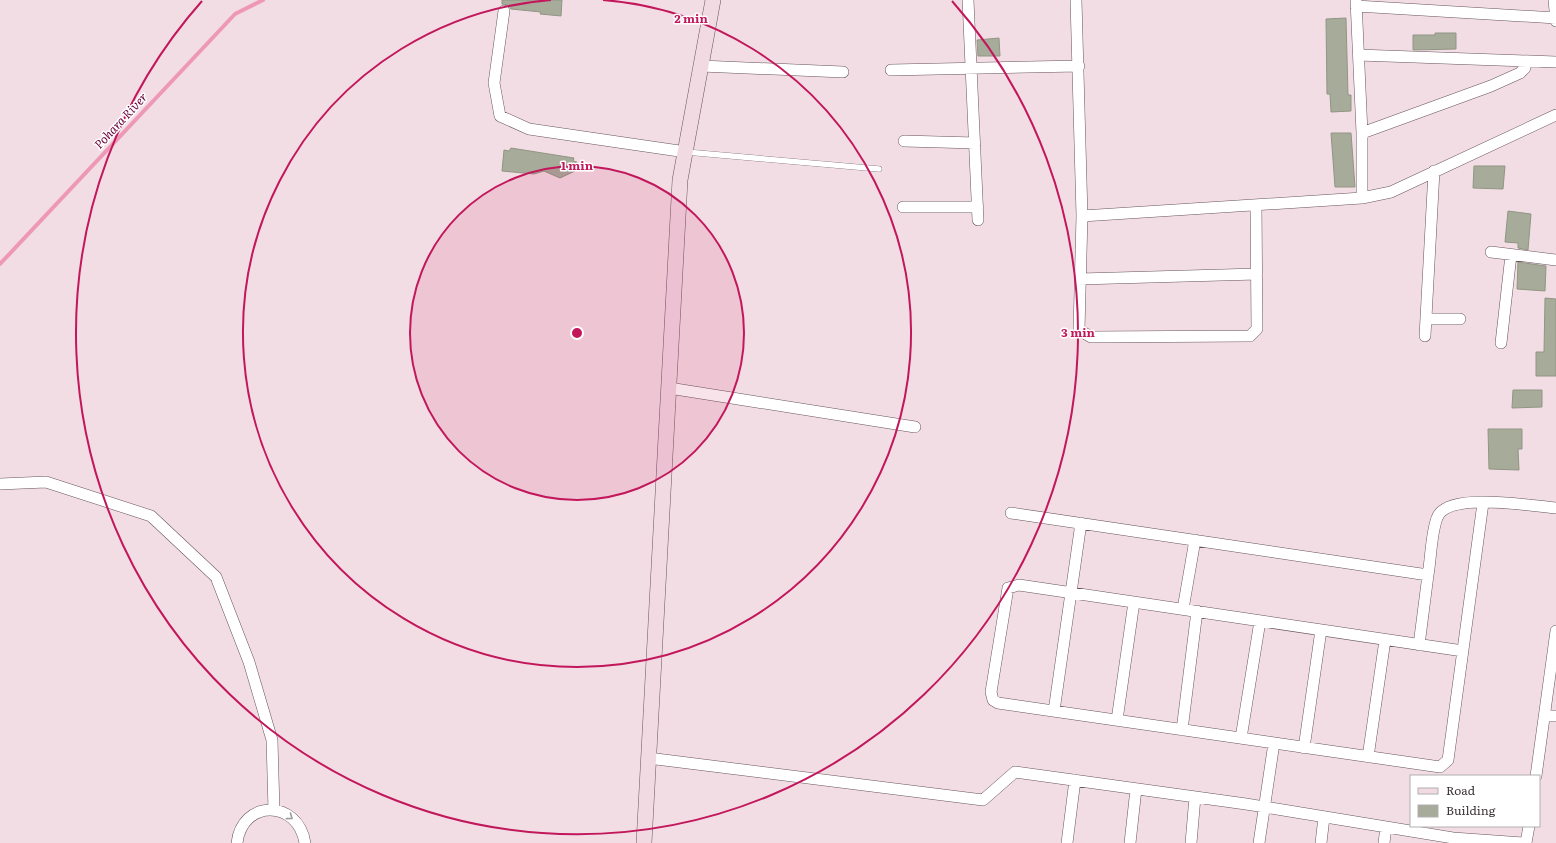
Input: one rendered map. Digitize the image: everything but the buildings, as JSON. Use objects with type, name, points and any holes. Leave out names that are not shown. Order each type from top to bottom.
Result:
[{"type":"street","points":[[644,843],[680,180],[713,0]]},
{"type":"street","points":[[968,0],[978,220]]},
{"type":"street","points":[[1076,0],[1082,216],[1079,330],[1091,337],[1250,336],[1257,329],[1256,205]]},
{"type":"street","points":[[1362,198],[1362,133],[1356,3],[1556,19],[1554,0]]},
{"type":"street","points":[[504,11],[494,83],[500,116],[529,129],[686,152]]},
{"type":"street","points":[[1358,55],[1556,62]]},
{"type":"street","points":[[1362,133],[1478,91],[1520,73],[1525,68],[1526,61]]},
{"type":"street","points":[[701,66],[844,72]]},
{"type":"street","points":[[891,70],[1079,66]]},
{"type":"street","points":[[1082,216],[1362,198],[1391,192],[1556,115]]},
{"type":"street","points":[[904,141],[975,143]]},
{"type":"street","points":[[1426,336],[1434,171]]},
{"type":"street","points":[[903,206],[978,207]]},
{"type":"street","points":[[1491,252],[1556,260]]},
{"type":"street","points":[[1501,343],[1511,255]]},
{"type":"street","points":[[1080,279],[1257,274]]},
{"type":"street","points":[[1426,320],[1460,320]]},
{"type":"street","points":[[669,388],[915,427]]},
{"type":"street","points":[[0,484],[46,482],[151,516],[216,576],[249,662],[272,740],[274,810]]},
{"type":"street","points":[[1419,645],[1437,518],[1443,510],[1459,503],[1483,503],[1556,508]]},
{"type":"street","points":[[1463,651],[1019,585],[1008,588],[991,692],[993,700],[998,703],[1440,767],[1448,760],[1463,651],[1483,503]]},
{"type":"street","points":[[1011,513],[1428,575]]},
{"type":"street","points":[[1054,711],[1081,523]]},
{"type":"street","points":[[1183,609],[1195,540]]},
{"type":"street","points":[[1117,720],[1134,602]]},
{"type":"street","points":[[1182,730],[1197,611]]},
{"type":"street","points":[[1241,738],[1260,621]]},
{"type":"street","points":[[1304,748],[1321,630]]},
{"type":"street","points":[[1536,775],[1550,716],[1556,630]]},
{"type":"street","points":[[1368,757],[1385,640]]},
{"type":"street","points":[[1259,843],[1274,743]]},
{"type":"street","points":[[648,758],[983,800],[1015,772],[1264,807],[1386,827],[1453,841],[1523,843]]},
{"type":"street","points":[[1066,843],[1074,780]]},
{"type":"street","points":[[1130,843],[1136,789]]},
{"type":"street","points":[[1191,843],[1195,797]]},
{"type":"street","points":[[237,843],[238,834],[243,824],[252,815],[262,811],[274,810],[284,812],[299,824],[305,843]]},
{"type":"street","points":[[1322,843],[1324,817]]},
{"type":"street","points":[[1384,843],[1386,827]]},
{"type":"street","points":[[1526,843],[1529,827]]},
{"type":"lane","points":[[686,152],[879,169]]},
{"type":"waterway","name":"Pohara River","points":[[0,264],[235,14],[263,0]]}]
